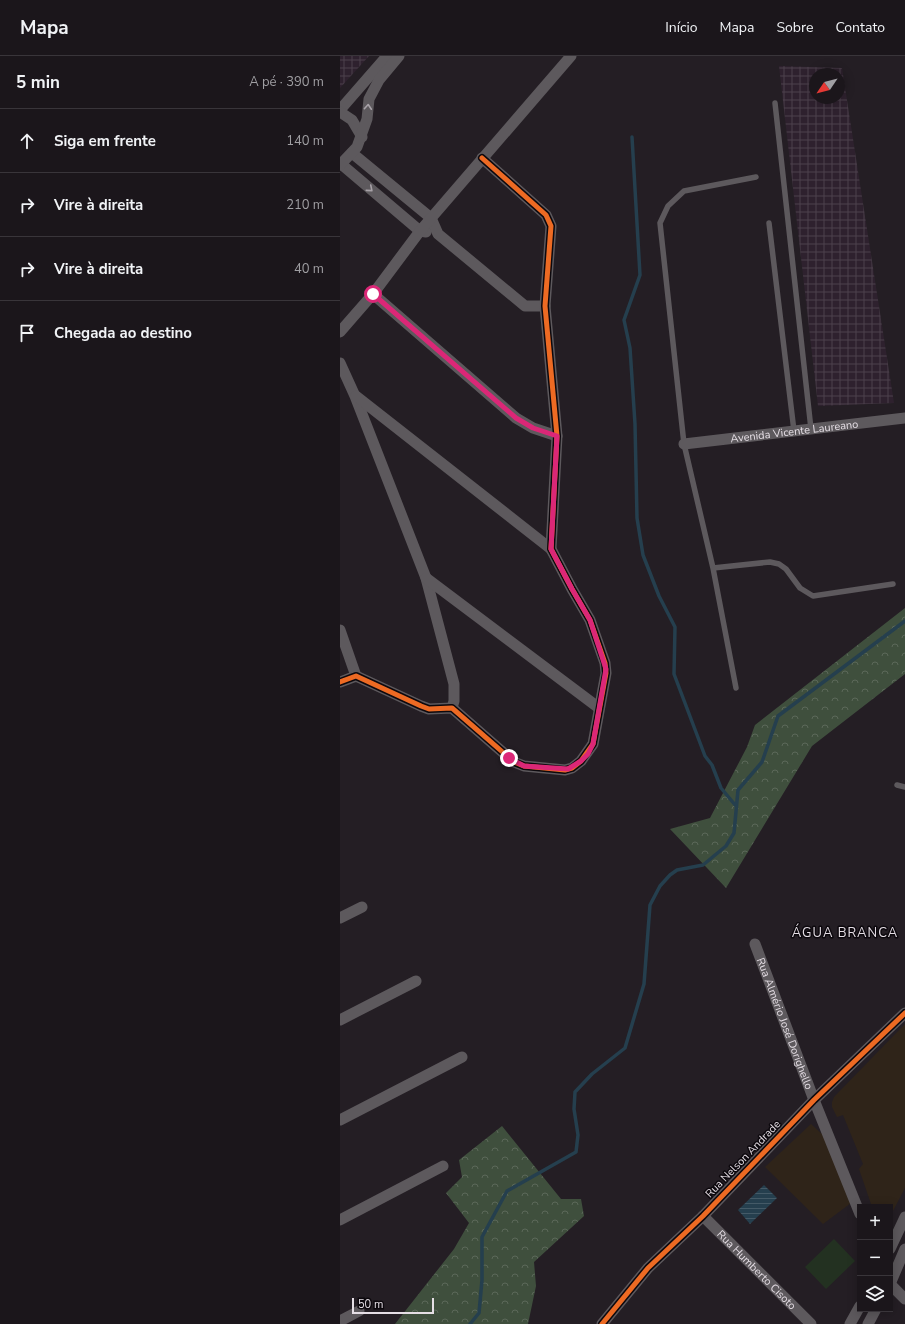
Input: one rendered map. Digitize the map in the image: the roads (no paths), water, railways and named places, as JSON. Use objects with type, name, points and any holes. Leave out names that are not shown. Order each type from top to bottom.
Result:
[{"type":"street","points":[[362,137],[352,120],[340,111],[387,56]]},
{"type":"street","points":[[399,56],[379,80],[369,100],[368,119],[357,147],[340,165],[420,230],[438,234]]},
{"type":"street","points":[[340,332],[373,294],[420,230],[571,56]]},
{"type":"street","points":[[352,152],[431,218],[438,234],[525,306],[545,306]]},
{"type":"street","points":[[482,158],[550,220],[551,226],[545,306],[557,436],[551,549]]},
{"type":"street","points":[[373,294],[516,418],[533,428],[557,436]]},
{"type":"street","points":[[340,363],[356,396],[426,578],[454,684],[454,701],[452,708]]},
{"type":"street","points":[[340,682],[356,676],[429,709],[452,708],[518,765],[565,770],[576,765],[590,750],[606,676],[606,663],[590,620],[551,549],[356,396]]},
{"type":"street","name":"Avenida Vicente Laureano","points":[[684,444],[905,418]]},
{"type":"street","points":[[426,578],[599,708]]},
{"type":"street","points":[[340,630],[356,676]]},
{"type":"street","points":[[340,918],[362,907]]},
{"type":"street","name":"Rua Almério José Dorighello","points":[[755,944],[814,1100],[857,1207]]},
{"type":"street","points":[[340,1020],[416,981]]},
{"type":"street","name":"Rua Nelson Andrade","points":[[602,1324],[648,1268],[703,1216],[814,1100],[905,1013]]},
{"type":"street","points":[[340,1120],[462,1057]]},
{"type":"street","points":[[340,1220],[443,1166]]},
{"type":"street","name":"Rua Humberto Cisoto","points":[[703,1216],[811,1324]]},
{"type":"street","points":[[893,1243],[905,1217]]},
{"type":"street","points":[[893,1277],[905,1249]]},
{"type":"street","points":[[893,1287],[905,1299]]},
{"type":"street","points":[[340,1321],[359,1311]]},
{"type":"street","points":[[850,1324],[857,1311]]},
{"type":"street","points":[[868,1324],[874,1312]]},
{"type":"lane","points":[[775,103],[811,429]]},
{"type":"lane","points":[[736,688],[712,568],[684,444],[660,223],[668,206],[684,191],[756,178]]},
{"type":"lane","points":[[769,223],[794,431]]},
{"type":"lane","points":[[712,568],[770,562],[780,564],[786,569],[800,588],[813,596],[893,584]]},
{"type":"lane","points":[[897,784],[905,787]]},
{"type":"water","points":[[764,1185],[777,1198],[750,1224],[738,1210]]},
{"type":"waterway","points":[[632,137],[640,275],[624,320],[630,348],[635,424],[637,518],[643,555],[659,596],[675,627],[674,674],[705,756],[712,765],[721,788],[736,806]]},
{"type":"waterway","points":[[470,1324],[479,1313],[482,1280],[482,1237],[507,1191],[576,1152],[578,1135],[574,1109],[575,1092],[592,1074],[625,1048],[644,984],[650,905],[660,886],[677,870],[703,865],[726,846],[734,833],[738,790],[762,762],[778,716],[905,621]]},
{"type":"district","name":"ÁGUA BRANCA","points":[[845,933]]}]
